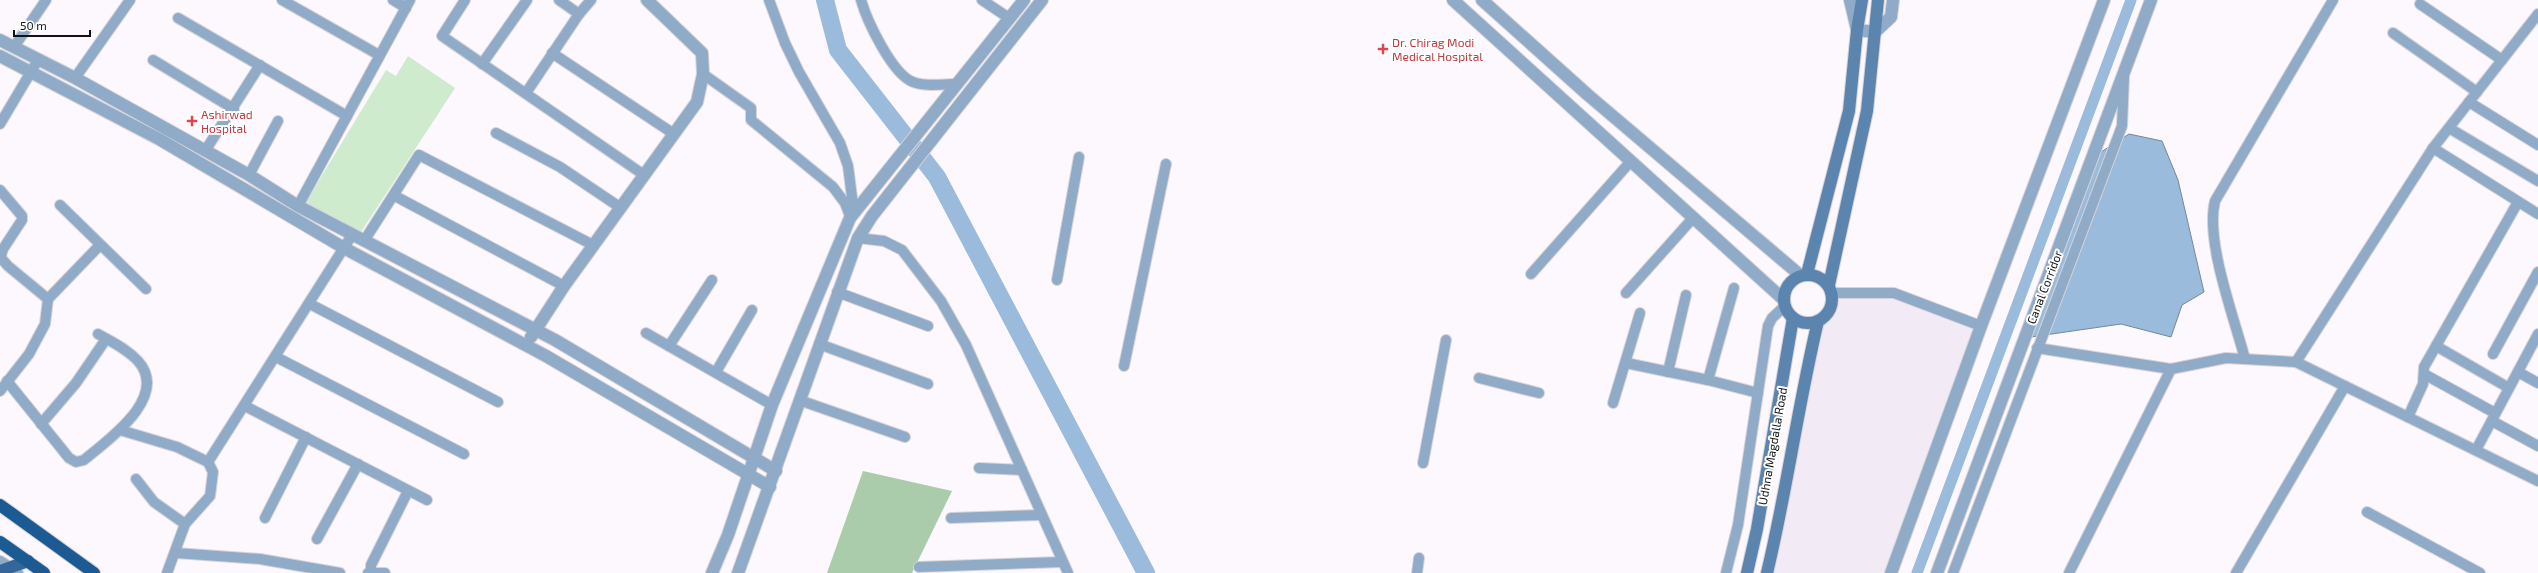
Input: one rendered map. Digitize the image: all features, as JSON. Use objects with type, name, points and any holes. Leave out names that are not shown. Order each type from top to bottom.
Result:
[{"type":"highway","points":[[0,505],[94,573]]},
{"type":"highway","points":[[0,542],[44,573]]},
{"type":"main road","points":[[1803,275],[1849,111],[1857,30],[1862,0]]},
{"type":"main road","points":[[1830,289],[1816,275],[1803,275],[1788,285],[1784,303],[1793,318],[1809,323],[1818,321],[1830,310],[1830,289],[1867,111],[1878,0]]},
{"type":"main road","name":"Udhna Magdalla Road","points":[[1747,573],[1759,521],[1793,318]]},
{"type":"main road","points":[[1767,573],[1780,519],[1807,367],[1818,321]]},
{"type":"main road","points":[[7,568],[28,561]]},
{"type":"street","points":[[14,47],[46,0]]},
{"type":"street","points":[[76,78],[130,0]]},
{"type":"street","points":[[282,0],[379,55]]},
{"type":"street","points":[[298,206],[408,4],[393,0]]},
{"type":"street","points":[[465,0],[442,36],[644,175]]},
{"type":"street","points":[[482,64],[527,0]]},
{"type":"street","points":[[559,0],[579,14]]},
{"type":"street","points":[[526,93],[579,14],[591,0]]},
{"type":"street","points":[[527,346],[534,330],[564,286],[697,102],[703,74],[702,52],[647,0]]},
{"type":"street","points":[[769,0],[785,43],[796,67],[840,143],[848,166],[855,212]]},
{"type":"street","points":[[861,0],[871,28],[899,71],[907,79],[923,84],[956,84]]},
{"type":"street","points":[[982,0],[1009,18]]},
{"type":"street","points":[[712,573],[728,535],[752,459],[772,405],[855,212],[1024,0]]},
{"type":"street","points":[[738,573],[776,471],[837,292],[858,238],[872,216],[1042,0]]},
{"type":"street","points":[[1453,0],[1631,161],[1784,303],[1772,318],[1768,326],[1738,525],[1726,573]]},
{"type":"street","points":[[1482,0],[1594,100],[1803,275]]},
{"type":"street","points":[[1850,0],[1857,30],[1876,32],[1891,17],[1893,0]]},
{"type":"street","points":[[1891,573],[1980,326],[2104,0]]},
{"type":"street","name":"Canal Corridor","points":[[1937,573],[2151,0]]},
{"type":"street","points":[[2245,359],[2213,239],[2212,215],[2215,201],[2333,0]]},
{"type":"street","points":[[2420,4],[2502,60]]},
{"type":"street","points":[[2296,362],[2433,148],[2538,14]]},
{"type":"street","points":[[178,18],[347,116]]},
{"type":"street","points":[[2393,33],[2477,92]]},
{"type":"street","points":[[0,40],[76,78],[249,175],[298,206],[555,340],[752,459],[776,471]]},
{"type":"street","points":[[552,53],[674,134]]},
{"type":"street","points":[[0,56],[159,138],[344,248],[527,346],[770,487]]},
{"type":"street","points":[[1,119],[38,60]]},
{"type":"street","points":[[153,60],[234,109]]},
{"type":"street","points":[[205,151],[234,109],[260,65]]},
{"type":"street","points":[[703,74],[751,108],[751,120],[832,187],[845,203],[855,212]]},
{"type":"street","points":[[1953,573],[2122,126],[2124,75]]},
{"type":"street","points":[[2469,102],[2538,145]]},
{"type":"street","points":[[249,175],[278,121]]},
{"type":"street","points":[[2449,128],[2538,180]]},
{"type":"street","points":[[496,133],[560,167],[620,208]]},
{"type":"street","points":[[2433,148],[2538,214]]},
{"type":"street","points":[[364,241],[389,201],[395,196],[419,155],[593,246]]},
{"type":"street","points":[[1057,280],[1079,157]]},
{"type":"street","points":[[1531,274],[1631,161]]},
{"type":"street","points":[[1124,366],[1166,164]]},
{"type":"street","points":[[0,190],[22,216],[22,220],[3,249],[0,258],[48,299]]},
{"type":"street","points":[[395,196],[564,286]]},
{"type":"street","points":[[2408,417],[2423,384],[2424,367],[2518,202]]},
{"type":"street","points":[[60,205],[146,289]]},
{"type":"street","points":[[1626,293],[1693,218]]},
{"type":"street","points":[[208,462],[310,304],[352,235]]},
{"type":"street","points":[[858,238],[884,241],[902,250],[941,301],[966,345],[1068,573]]},
{"type":"street","points":[[0,391],[29,354],[45,324],[48,299],[100,245]]},
{"type":"street","points":[[2493,354],[2538,272]]},
{"type":"street","points":[[669,346],[712,280]]},
{"type":"street","points":[[1708,380],[1734,288]]},
{"type":"street","points":[[1830,289],[1894,293],[1980,326]]},
{"type":"street","points":[[837,292],[928,326]]},
{"type":"street","points":[[1668,372],[1686,295]]},
{"type":"street","points":[[310,304],[498,402]]},
{"type":"street","points":[[716,372],[752,310]]},
{"type":"street","points":[[1613,403],[1640,313]]},
{"type":"street","points":[[646,333],[772,405]]},
{"type":"street","points":[[2476,450],[2538,334]]},
{"type":"street","points":[[7,382],[62,451],[76,462],[84,460],[134,417],[146,393],[145,374],[139,362],[126,350],[102,336],[76,383],[41,424]]},
{"type":"street","points":[[1423,463],[1446,340]]},
{"type":"street","points":[[819,344],[928,384]]},
{"type":"street","points":[[2436,346],[2509,388]]},
{"type":"street","points":[[2037,348],[2171,369],[2226,358],[2296,362],[2538,481]]},
{"type":"street","points":[[276,357],[464,454]]},
{"type":"street","points":[[1626,363],[1708,380],[1758,393]]},
{"type":"street","points":[[2069,573],[2171,369]]},
{"type":"street","points":[[2518,372],[2538,383]]},
{"type":"street","points":[[2424,374],[2538,446]]},
{"type":"street","points":[[1479,378],[1539,393]]},
{"type":"street","points":[[2236,573],[2345,386]]},
{"type":"street","points":[[799,400],[905,437]]},
{"type":"street","points":[[245,406],[427,500]]},
{"type":"street","points":[[120,430],[176,447],[208,462],[213,472],[210,496],[185,524],[176,553],[167,573]]},
{"type":"street","points":[[266,518],[306,437]]},
{"type":"street","points":[[317,539],[358,464]]},
{"type":"street","points":[[979,468],[1022,470]]},
{"type":"street","points":[[136,479],[154,502],[185,524]]},
{"type":"street","points":[[384,573],[369,572],[408,490]]},
{"type":"street","points":[[2367,512],[2480,573]]},
{"type":"street","points":[[951,518],[1041,515]]},
{"type":"street","points":[[176,553],[260,559],[340,573]]},
{"type":"street","points":[[1416,573],[1419,558]]},
{"type":"street","points":[[919,567],[1062,562]]},
{"type":"shaded area","points":[[1884,294],[1977,327],[1890,573],[1769,573],[1818,323],[1831,311],[1834,296]]},
{"type":"green space","points":[[408,56],[455,88],[361,232],[304,205],[386,70],[396,76]]},
{"type":"green space","points":[[863,471],[952,491],[912,573],[827,573]]},
{"type":"water","points":[[2129,134],[2162,141],[2178,180],[2204,292],[2182,305],[2171,337],[2121,324],[2024,338],[2101,152]]},
{"type":"waterway","points":[[825,0],[838,50],[937,177],[1146,573]]},
{"type":"waterway","points":[[1917,573],[2131,0]]},
{"type":"place","name":"Dr. Chirag Modi Medical Hospital","points":[[1383,49]]},
{"type":"place","name":"Ashirwad Hospital","points":[[192,121]]}]
